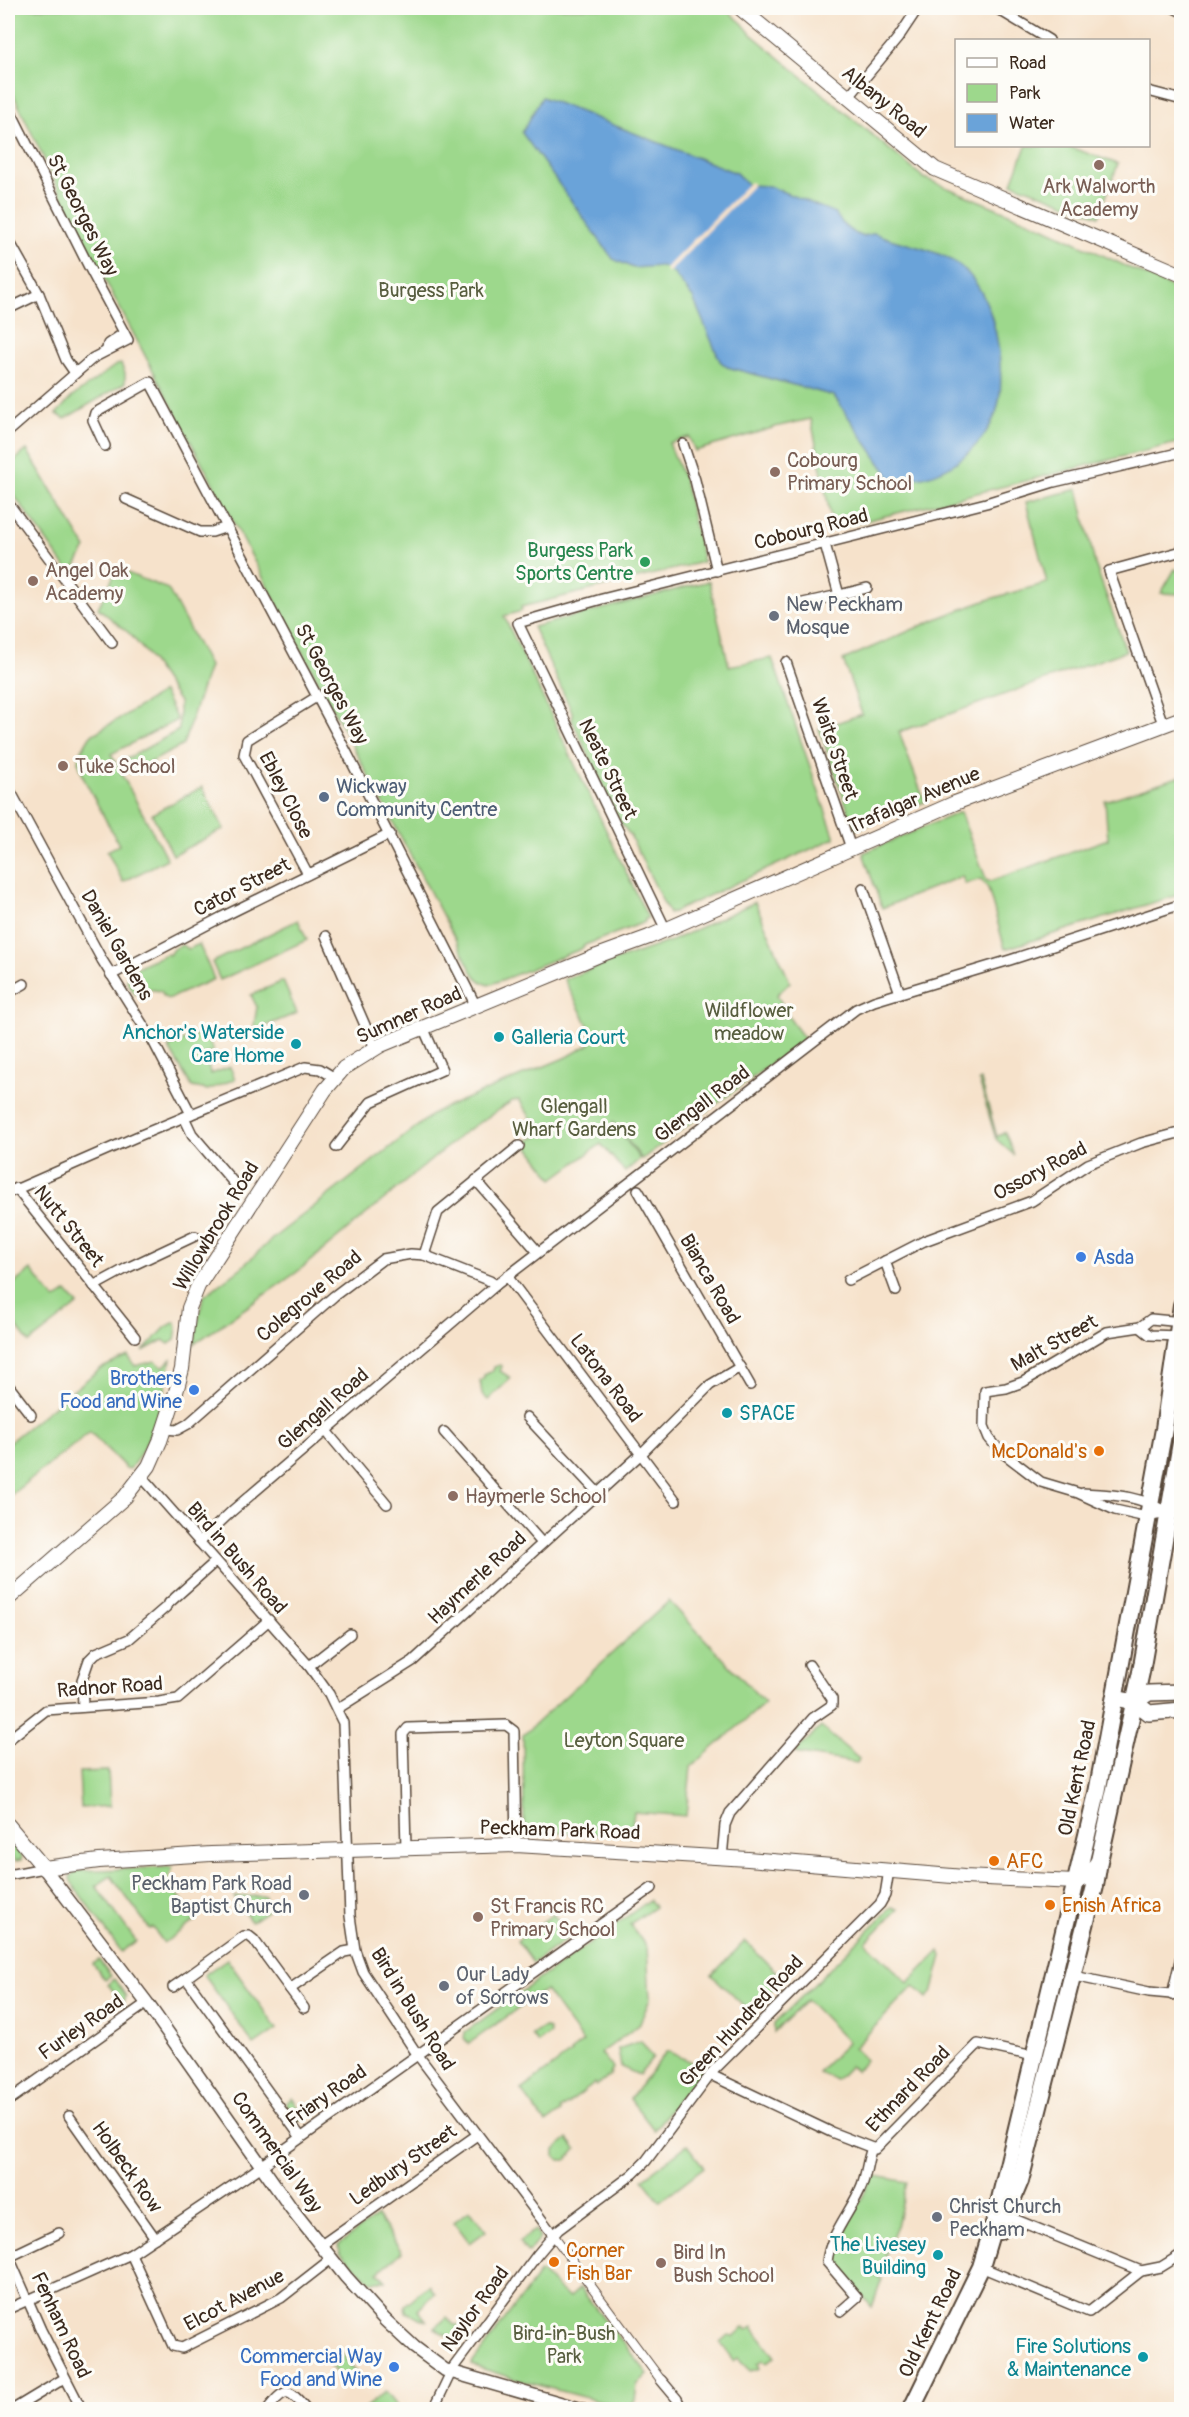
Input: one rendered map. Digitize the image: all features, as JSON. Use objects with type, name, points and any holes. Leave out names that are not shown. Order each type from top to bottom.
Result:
[{"type":"highway","name":"Old Kent Road","points":[[984,2261],[1096,1793],[1164,1428],[1180,1324]]},
{"type":"highway","name":"Old Kent Road","points":[[911,2409],[1007,2216],[1020,2181],[1074,1976],[1095,1886],[1135,1702],[1182,1437]]},
{"type":"highway","points":[[1034,2055],[1047,2041],[1062,1984],[1066,1978],[1074,1976]]},
{"type":"main road","name":"Albany Road","points":[[740,8],[935,169],[1182,275]]},
{"type":"main road","name":"Trafalgar Avenue","points":[[666,930],[851,848],[1013,780],[1182,718]]},
{"type":"main road","name":"Sumner Road","points":[[335,1078],[350,1064],[375,1048],[666,930]]},
{"type":"main road","name":"Willowbrook Road","points":[[8,1599],[125,1497],[142,1476],[155,1454],[165,1429],[182,1369],[189,1308],[204,1276],[335,1078]]},
{"type":"main road","points":[[1135,1702],[1149,1693],[1182,1692]]},
{"type":"main road","points":[[1115,1698],[1135,1702],[1149,1713],[1182,1710]]},
{"type":"main road","name":"Commercial Way","points":[[8,1825],[44,1868]]},
{"type":"main road","name":"Peckham Park Road","points":[[44,1868],[171,1856],[516,1845],[1076,1882]]},
{"type":"main road","points":[[1076,1882],[1086,1878],[1099,1860]]},
{"type":"street","points":[[848,98],[898,38],[918,8]]},
{"type":"street","points":[[996,8],[1046,39]]},
{"type":"street","points":[[1174,8],[1182,12]]},
{"type":"street","points":[[1150,92],[1182,100]]},
{"type":"street","name":"St Georges Way","points":[[8,106],[88,267],[126,337],[108,344],[107,350],[75,373]]},
{"type":"street","points":[[8,239],[39,294],[66,360],[75,373],[8,432]]},
{"type":"street","points":[[8,309],[39,294]]},
{"type":"street","name":"St Georges Way","points":[[105,446],[93,420],[95,413],[150,382],[318,696],[476,1006]]},
{"type":"street","points":[[683,444],[717,571]]},
{"type":"street","name":"Cobourg Road","points":[[518,623],[986,503],[1054,482],[1182,452]]},
{"type":"street","points":[[126,499],[200,532],[212,532],[227,527]]},
{"type":"street","points":[[8,503],[112,643]]},
{"type":"street","points":[[825,544],[839,595]]},
{"type":"street","points":[[1163,724],[1109,571],[1182,551]]},
{"type":"street","points":[[803,603],[867,588]]},
{"type":"street","name":"Neate Street","points":[[518,623],[666,930]]},
{"type":"street","name":"Waite Street","points":[[786,662],[851,848]]},
{"type":"street","name":"Ebley Close","points":[[308,874],[244,755],[247,740],[318,696]]},
{"type":"street","name":"Daniel Gardens","points":[[12,794],[111,975],[153,1041],[188,1116],[192,1134],[234,1183]]},
{"type":"street","name":"Cator Street","points":[[111,975],[390,834]]},
{"type":"street","points":[[863,888],[900,993]]},
{"type":"street","name":"Glengall Road","points":[[199,1542],[507,1276],[856,1009],[1182,904]]},
{"type":"street","points":[[326,936],[375,1048]]},
{"type":"street","points":[[8,993],[24,984]]},
{"type":"street","points":[[336,1147],[371,1102],[442,1070],[423,1027]]},
{"type":"street","points":[[12,1191],[305,1067],[320,1069],[335,1078]]},
{"type":"street","name":"Ossory Road","points":[[848,1280],[924,1241],[1032,1201],[1088,1164],[1111,1154],[1182,1132]]},
{"type":"street","points":[[424,1255],[438,1212],[519,1146]]},
{"type":"street","points":[[476,1180],[538,1252]]},
{"type":"street","name":"Bianca Road","points":[[638,1190],[750,1385]]},
{"type":"street","name":"Nutt Street","points":[[12,1191],[135,1337]]},
{"type":"street","name":"Nutt Street","points":[[94,1286],[195,1236]]},
{"type":"street","name":"Colegrove Road","points":[[165,1429],[177,1430],[188,1424],[334,1296],[382,1259],[403,1254],[424,1255],[496,1285]]},
{"type":"street","points":[[885,1261],[896,1291]]},
{"type":"street","name":"Latona Road","points":[[507,1276],[676,1501]]},
{"type":"street","name":"Malt Street","points":[[1078,1493],[1041,1482],[1007,1457],[989,1438],[984,1426],[985,1391],[1006,1389],[1023,1382],[1107,1332],[1140,1327],[1151,1319],[1180,1324]]},
{"type":"street","name":"Malt Street","points":[[1140,1327],[1150,1335],[1180,1324]]},
{"type":"street","name":"Haymerle Road","points":[[337,1709],[413,1661],[640,1454],[710,1385],[740,1367]]},
{"type":"street","points":[[8,1385],[31,1415]]},
{"type":"street","points":[[527,1417],[598,1493]]},
{"type":"street","points":[[326,1431],[387,1504]]},
{"type":"street","points":[[444,1432],[542,1543]]},
{"type":"street","name":"Bird in Bush Road","points":[[142,1476],[309,1666],[337,1709],[343,1723],[346,1850],[355,1950],[363,1972],[417,2054],[682,2409]]},
{"type":"street","points":[[1078,1493],[1111,1509],[1148,1509],[1168,1514]]},
{"type":"street","points":[[1078,1493],[1114,1495],[1148,1509],[1168,1514]]},
{"type":"street","points":[[83,1707],[82,1680],[89,1660],[96,1653],[129,1639],[216,1561]]},
{"type":"street","name":"Radnor Road","points":[[8,1740],[41,1712],[178,1699],[269,1620]]},
{"type":"street","points":[[309,1666],[350,1634]]},
{"type":"street","points":[[722,1858],[725,1825],[730,1813],[813,1719],[832,1705],[832,1699],[809,1665]]},
{"type":"street","points":[[406,1848],[403,1734],[408,1728],[430,1727],[506,1725],[514,1731],[516,1845]]},
{"type":"street","points":[[8,1875],[44,1868]]},
{"type":"street","name":"Commercial Way","points":[[44,1868],[147,2003],[320,2246],[399,2334],[435,2364],[451,2373],[584,2409]]},
{"type":"street","name":"Green Hundred Road","points":[[554,2236],[558,2230],[626,2180],[646,2161],[673,2122],[711,2075],[880,1905],[885,1895],[889,1870]]},
{"type":"street","name":"Friary Road","points":[[8,2309],[131,2254],[652,1888]]},
{"type":"street","points":[[173,1987],[244,1936],[249,1936],[304,2008]]},
{"type":"street","points":[[290,1989],[344,1952],[355,1950]]},
{"type":"street","points":[[1074,1976],[1177,1995],[1182,1952]]},
{"type":"street","points":[[186,1978],[300,2136]]},
{"type":"street","name":"Furley Road","points":[[8,2101],[147,2003]]},
{"type":"street","name":"Ethnard Road","points":[[711,2075],[821,2128],[875,2149],[978,2044],[1034,2055]]},
{"type":"street","name":"Holbeck Row","points":[[69,2116],[155,2238]]},
{"type":"street","name":"Ledbury Street","points":[[320,2246],[477,2134]]},
{"type":"street","points":[[841,2311],[857,2297],[827,2262],[828,2246],[862,2186],[868,2156],[872,2148]]},
{"type":"street","points":[[1007,2216],[1141,2271]]},
{"type":"street","points":[[8,2256],[59,2233]]},
{"type":"street","name":"Naylor Road","points":[[433,2409],[451,2373],[537,2255],[554,2236]]},
{"type":"street","name":"Elcot Avenue","points":[[131,2254],[173,2346],[182,2348],[281,2298],[331,2259]]},
{"type":"street","points":[[984,2261],[1089,2312],[1141,2271],[1161,2267],[1182,2254]]},
{"type":"street","name":"Fenham Road","points":[[8,2256],[27,2300],[82,2409]]},
{"type":"street","points":[[12,2409],[65,2378]]},
{"type":"street","points":[[267,2409],[282,2393],[288,2391],[293,2393],[307,2409]]},
{"type":"green space","name":"Burgess Park","points":[[8,8],[724,8],[751,34],[924,178],[1045,228],[1181,292],[1181,442],[833,529],[811,419],[695,451],[689,437],[669,443],[684,480],[703,562],[521,607],[522,611],[504,616],[648,918],[645,922],[585,945],[581,949],[489,985],[476,977],[470,968],[73,220],[8,83]]},
{"type":"green space","points":[[1026,147],[1070,147],[1118,164],[1099,216],[1012,183]]},
{"type":"green space","points":[[121,364],[125,373],[125,383],[65,419],[56,414],[72,397],[116,365]]},
{"type":"green space","points":[[27,450],[86,548],[71,575],[8,487],[8,466]]},
{"type":"green space","points":[[1078,489],[1095,564],[1126,651],[899,732],[923,797],[927,801],[855,830],[819,729],[862,714],[843,660],[941,617],[990,599],[1047,583],[1026,502]]},
{"type":"green space","points":[[117,569],[168,589],[209,666],[183,745],[130,773],[121,762],[179,730],[179,702],[146,653],[130,634],[98,608]]},
{"type":"green space","points":[[1175,569],[1181,572],[1181,591],[1179,594],[1161,593]]},
{"type":"green space","points":[[709,581],[729,666],[772,658],[835,838],[669,914],[630,835],[620,822],[572,720],[573,714],[533,627]]},
{"type":"green space","points":[[163,692],[177,720],[111,754],[167,859],[123,882],[107,851],[119,845],[84,779],[78,761],[90,736]]},
{"type":"green space","points":[[1181,776],[1181,894],[1005,949],[988,888],[981,879],[965,884],[962,876],[882,908],[863,853],[960,812],[987,881],[991,881],[1108,839],[1105,801]]},
{"type":"green space","points":[[202,787],[224,829],[173,855],[152,814]]},
{"type":"green space","points":[[755,902],[790,982],[777,995],[792,1022],[805,1039],[642,1159],[612,1121],[640,1159],[625,1172],[601,1144],[553,1179],[525,1142],[542,1134],[519,1100],[512,1101],[466,1131],[297,1272],[194,1344],[203,1297],[242,1267],[272,1239],[437,1111],[569,1056],[590,1044],[589,1027],[564,979],[671,941]]},
{"type":"green space","points":[[298,920],[307,940],[220,980],[212,962]]},
{"type":"green space","points":[[199,944],[214,979],[168,999],[161,991],[146,989],[135,994],[128,984],[128,976],[131,972],[143,964],[169,955],[173,949],[182,945],[189,949]]},
{"type":"green space","points":[[283,981],[297,1013],[253,1031],[257,1007],[251,995]]},
{"type":"green space","points":[[205,1031],[213,1051],[204,1055],[211,1074],[230,1067],[235,1079],[208,1090],[192,1087],[168,1047]]},
{"type":"green space","points":[[981,1080],[997,1137],[1005,1132],[1014,1155],[996,1139],[979,1081]]},
{"type":"green space","points":[[31,1270],[55,1300],[67,1292],[78,1305],[29,1343],[8,1315],[8,1288]]},
{"type":"green space","points":[[175,1322],[177,1327],[175,1340],[169,1344],[163,1340],[143,1351],[166,1327]]},
{"type":"green space","points":[[128,1356],[135,1366],[155,1361],[163,1367],[171,1359],[157,1417],[130,1469],[126,1468],[90,1432],[8,1497],[8,1443],[100,1369]]},
{"type":"green space","points":[[500,1365],[502,1367],[500,1371],[511,1378],[488,1400],[482,1394],[480,1381],[484,1375],[493,1371],[494,1367]]},
{"type":"green space","name":"Leyton Square","points":[[669,1601],[765,1703],[691,1767],[686,1816],[634,1812],[631,1836],[532,1830],[524,1824],[523,1735]]},
{"type":"green space","points":[[821,1727],[859,1759],[857,1763],[794,1753]]},
{"type":"green space","points":[[108,1771],[110,1806],[81,1808],[79,1772]]},
{"type":"green space","points":[[8,1838],[22,1856],[21,1860],[15,1861],[8,1852]]},
{"type":"green space","points":[[173,1867],[168,1880],[196,1920],[164,1943],[153,1928],[150,1929],[111,1876],[96,1886],[136,1941],[121,1952],[71,1882],[70,1877],[75,1871]]},
{"type":"green space","points":[[265,1896],[267,1911],[251,1922],[234,1897]]},
{"type":"green space","points":[[650,1900],[655,1907],[630,1924],[647,1948],[650,1999],[639,2025],[601,2053],[613,2068],[610,2075],[596,2086],[594,2084],[546,2123],[521,2090],[583,2042],[545,1990],[468,2044],[464,2039],[465,2032]]},
{"type":"green space","points":[[892,1907],[898,1909],[866,1942],[908,1983],[940,1951],[942,1956],[932,1993],[927,1998],[914,1986],[854,2048],[866,2060],[856,2071],[850,2066],[836,2080],[818,2072],[848,2042],[807,2000],[774,2032],[774,2024]]},
{"type":"green space","points":[[553,1914],[569,1937],[533,1963],[517,1941]]},
{"type":"green space","points":[[745,1941],[783,1979],[749,2011],[712,1975]]},
{"type":"green space","points":[[227,1959],[277,2029],[254,2045],[204,1975]]},
{"type":"green space","points":[[99,1960],[111,1976],[105,1980],[93,1964]]},
{"type":"green space","points":[[114,1979],[126,1996],[123,2004],[108,1984]]},
{"type":"green space","points":[[544,2027],[549,2029],[550,2034],[538,2043],[532,2035]]},
{"type":"green space","points":[[641,2041],[653,2058],[639,2075],[621,2067],[618,2049]]},
{"type":"green space","points":[[667,2051],[704,2068],[654,2130],[630,2099]]},
{"type":"green space","points":[[292,2098],[307,2119],[297,2120],[286,2103]]},
{"type":"green space","points":[[568,2139],[576,2149],[567,2160],[560,2160],[555,2156],[555,2150]]},
{"type":"green space","points":[[687,2145],[704,2167],[660,2201],[643,2179]]},
{"type":"green space","points":[[871,2175],[907,2182],[897,2226],[877,2276],[882,2279],[872,2307],[835,2264],[841,2241]]},
{"type":"green space","points":[[470,2210],[486,2231],[470,2243],[454,2222]]},
{"type":"green space","points":[[377,2216],[402,2252],[378,2272],[386,2281],[371,2281],[340,2253],[339,2244]]},
{"type":"green space","points":[[535,2230],[540,2237],[528,2253],[519,2242]]},
{"type":"green space","name":"Bird-in-Bush Park","points":[[540,2272],[569,2298],[580,2288],[648,2374],[637,2385],[635,2401],[628,2409],[471,2365]]},
{"type":"green space","points":[[429,2285],[435,2293],[418,2310],[427,2321],[406,2312],[405,2305]]},
{"type":"green space","points":[[447,2317],[454,2325],[462,2325],[467,2336],[456,2340],[435,2328]]},
{"type":"green space","points":[[753,2327],[775,2357],[767,2362],[763,2360],[758,2364],[760,2368],[751,2371],[738,2358],[734,2361],[720,2342],[728,2335],[734,2336],[744,2328],[748,2330]]},
{"type":"green space","points":[[341,2352],[358,2374],[346,2386],[327,2361]]},
{"type":"green space","points":[[385,2392],[397,2407],[394,2409],[363,2409]]},
{"type":"water","points":[[542,97],[736,173],[748,185],[769,186],[835,213],[852,232],[862,236],[874,233],[934,252],[956,263],[973,279],[983,296],[991,315],[998,345],[1001,371],[1000,397],[996,413],[984,435],[957,462],[935,474],[891,479],[834,396],[727,367],[720,361],[693,298],[674,274],[663,266],[633,268],[613,259],[522,133]]},
{"type":"pier","points":[[750,182],[754,184],[668,273],[665,269]]},
{"type":"place","name":"Ark Walworth Academy","points":[[1099,165]]},
{"type":"place","name":"Cobourg Primary School","points":[[775,472]]},
{"type":"place","name":"Burgess Park Sports Centre","points":[[645,562]]},
{"type":"place","name":"Angel Oak Academy","points":[[33,581]]},
{"type":"place","name":"New Peckham Mosque","points":[[774,616]]},
{"type":"place","name":"Tuke School","points":[[63,766]]},
{"type":"place","name":"Wickway Community Centre","points":[[324,797]]},
{"type":"place","name":"Galleria Court","points":[[499,1037]]},
{"type":"place","name":"Anchor's Waterside Care Home","points":[[296,1044]]},
{"type":"place","name":"Asda","points":[[1081,1257]]},
{"type":"place","name":"Brothers Food and Wine","points":[[194,1390]]},
{"type":"place","name":"SPACE","points":[[727,1413]]},
{"type":"place","name":"McDonald's","points":[[1099,1451]]},
{"type":"place","name":"Haymerle School","points":[[453,1496]]},
{"type":"place","name":"AFC","points":[[994,1861]]},
{"type":"place","name":"Peckham Park Road Baptist Church","points":[[304,1895]]},
{"type":"place","name":"Enish Africa","points":[[1050,1905]]},
{"type":"place","name":"St Francis RC Primary School","points":[[478,1917]]},
{"type":"place","name":"Our Lady of Sorrows","points":[[444,1986]]},
{"type":"place","name":"Christ Church Peckham","points":[[937,2217]]},
{"type":"place","name":"The Livesey Building","points":[[938,2255]]},
{"type":"place","name":"Corner Fish Bar","points":[[554,2262]]},
{"type":"place","name":"Bird In Bush School","points":[[661,2263]]},
{"type":"place","name":"Fire Solutions & Maintenance","points":[[1143,2357]]},
{"type":"place","name":"Commercial Way Food and Wine","points":[[394,2367]]},
{"type":"park label","name":"Wildflower meadow","points":[[749,1022]]},
{"type":"park label","name":"Glengall Wharf Gardens","points":[[574,1118]]}]
